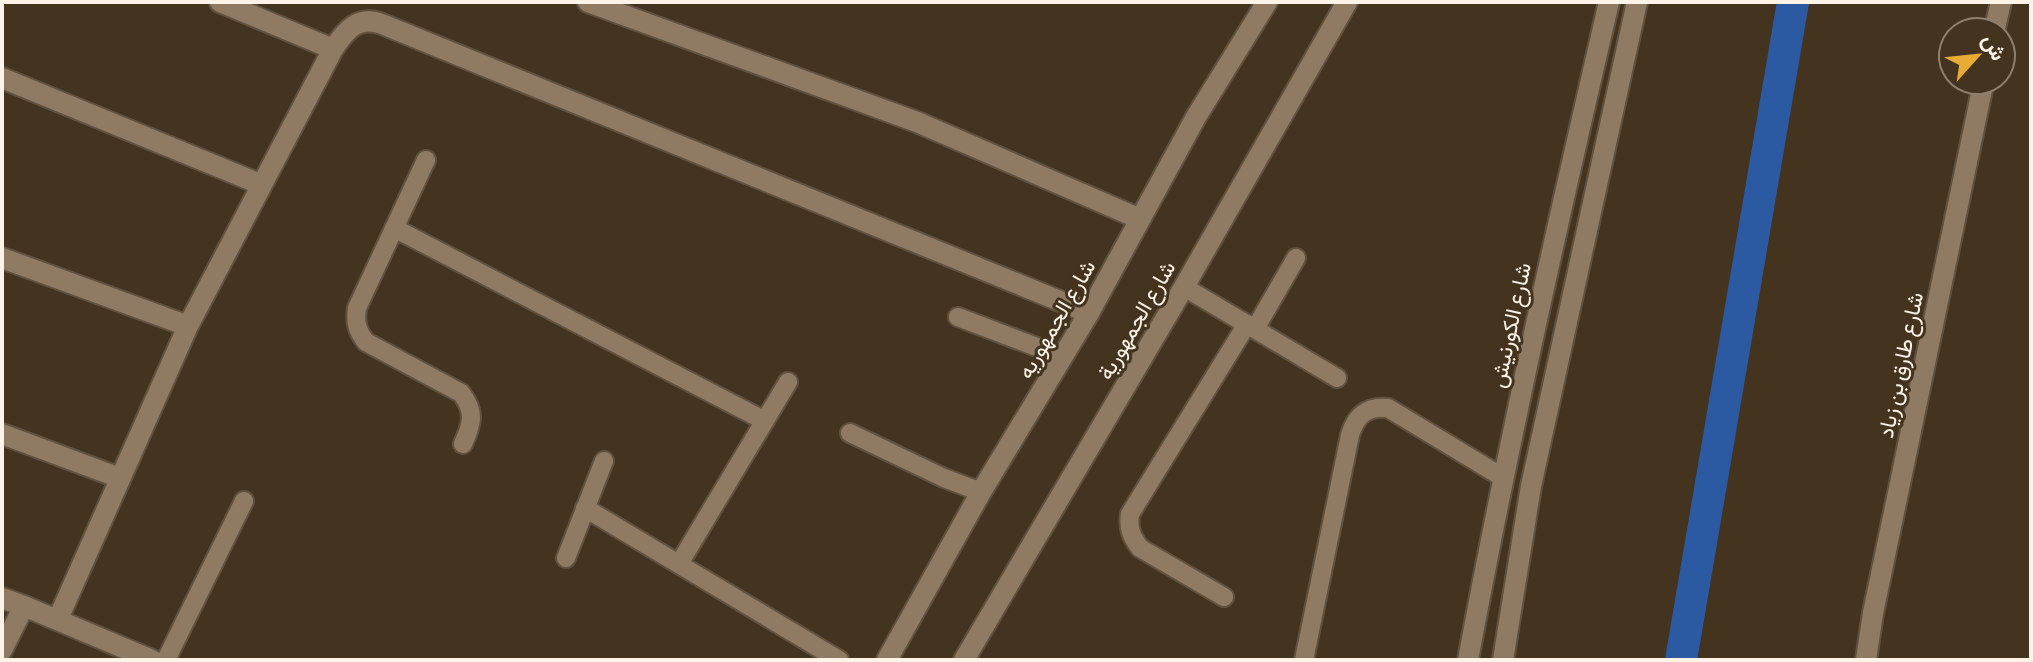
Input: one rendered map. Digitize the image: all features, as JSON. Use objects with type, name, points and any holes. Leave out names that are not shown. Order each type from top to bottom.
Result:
[{"type":"main road","points":[[220,2],[333,49]]},
{"type":"main road","points":[[588,2],[917,122],[1140,219]]},
{"type":"main road","name":"شارع الجمهوريه","points":[[887,660],[981,492],[1089,313],[1196,117],[1267,2]]},
{"type":"main road","name":"شارع الجمهورية","points":[[964,660],[1184,287],[1347,2]]},
{"type":"main road","name":"شارع الكورنيش","points":[[1468,660],[1502,477],[1609,2]]},
{"type":"main road","points":[[1503,660],[1531,486],[1637,2]]},
{"type":"main road","points":[[58,619],[188,326],[260,184],[333,49],[351,26],[363,21],[373,21],[1089,313]]},
{"type":"main road","points":[[2,78],[260,184]]},
{"type":"main road","name":"شارع طارق بن زياد","points":[[1866,660],[1873,613],[1981,96]]},
{"type":"main road","points":[[2,258],[188,326]]},
{"type":"main road","points":[[2,434],[120,478]]},
{"type":"main road","points":[[2,598],[152,660]]},
{"type":"main road","points":[[2,650],[24,606]]},
{"type":"lane","points":[[426,160],[357,308],[358,333],[377,349],[461,393],[468,402],[472,423],[463,444]]},
{"type":"lane","points":[[394,228],[765,421]]},
{"type":"lane","points":[[1224,597],[1140,548],[1132,538],[1130,514],[1296,258]]},
{"type":"lane","points":[[1184,287],[1337,378]]},
{"type":"lane","points":[[958,317],[1063,357]]},
{"type":"lane","points":[[679,564],[788,382]]},
{"type":"lane","points":[[1304,660],[1350,435],[1354,422],[1363,412],[1376,407],[1388,408],[1502,477]]},
{"type":"lane","points":[[850,433],[944,478],[981,492]]},
{"type":"lane","points":[[566,558],[604,461]]},
{"type":"lane","points":[[166,660],[244,501]]},
{"type":"lane","points":[[585,508],[839,660]]},
{"type":"waterway","points":[[1681,660],[1793,2]]}]
